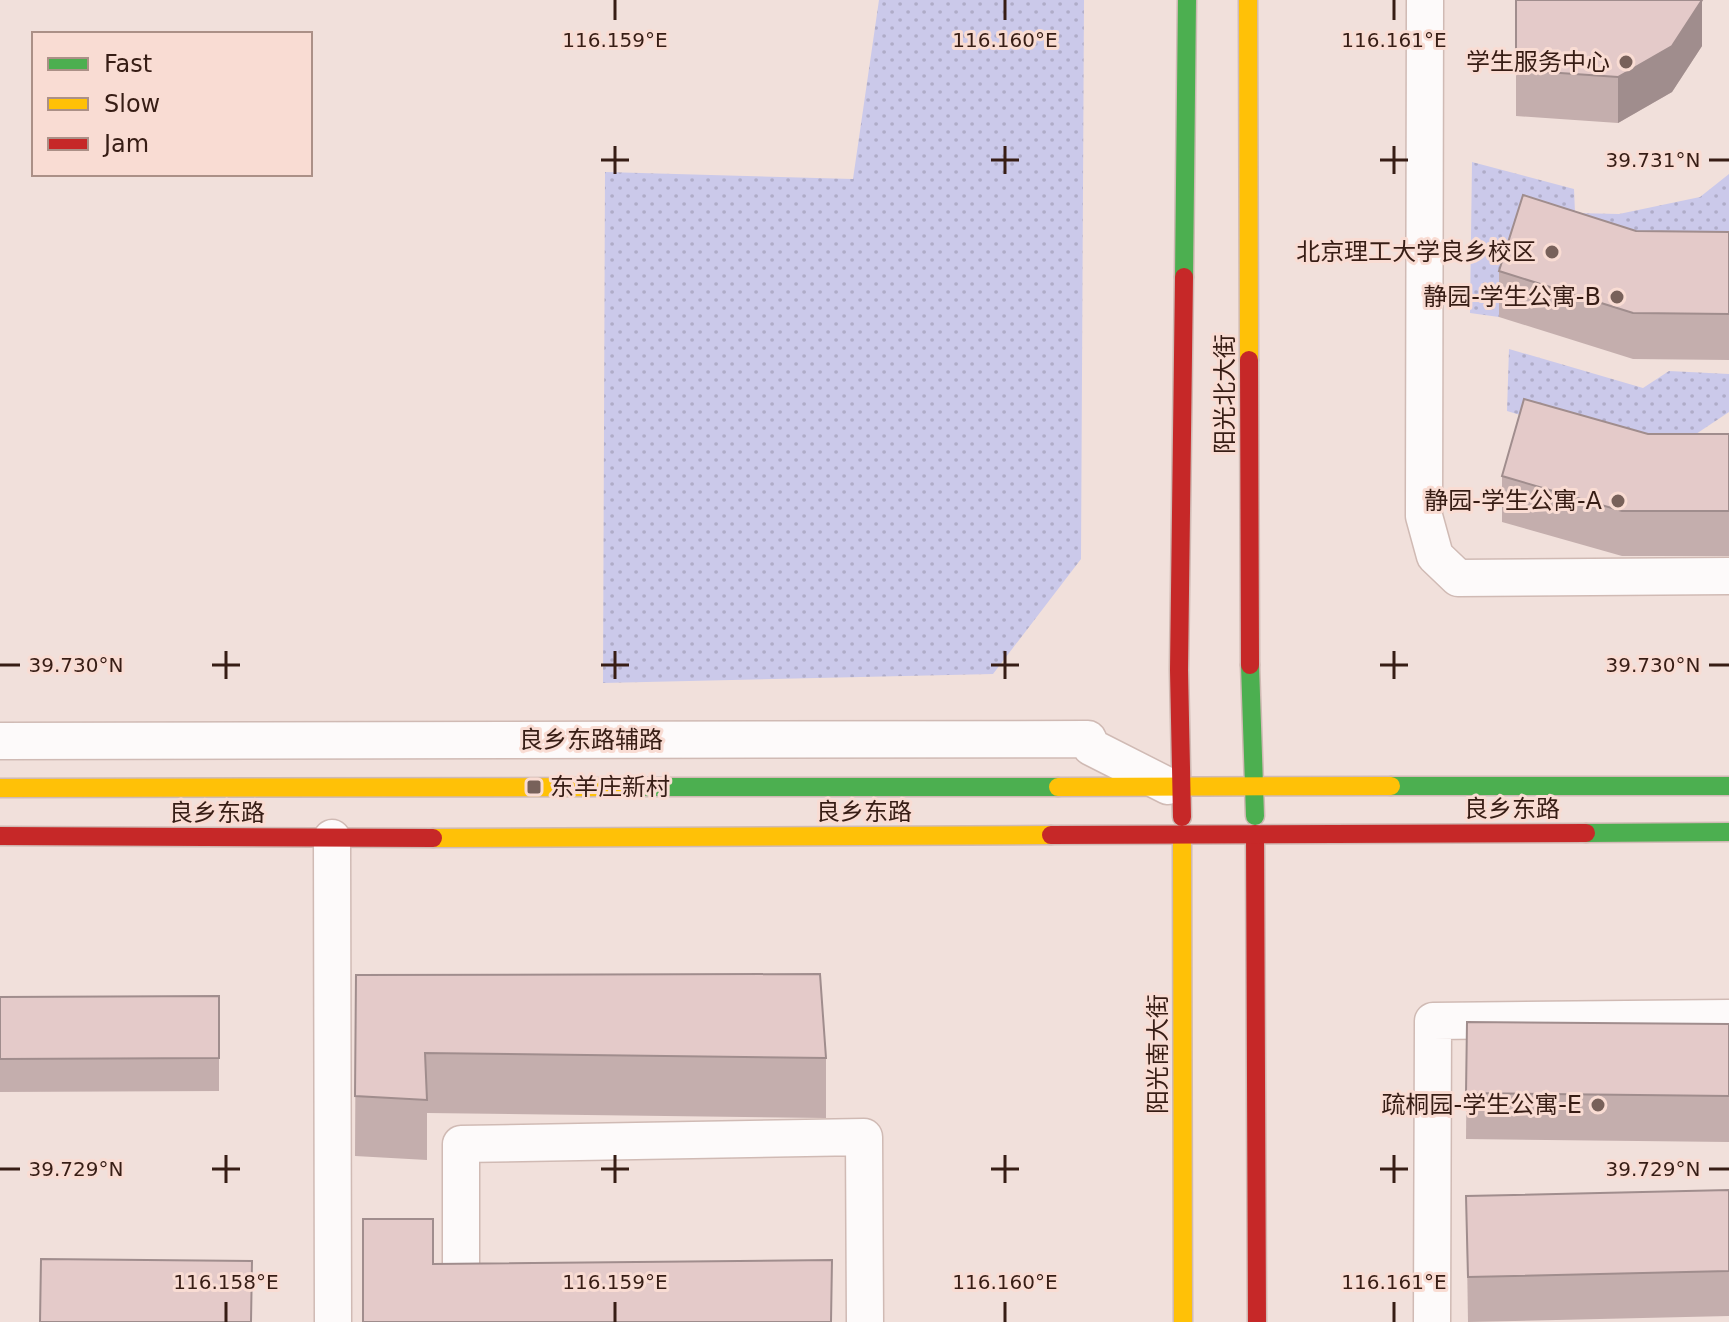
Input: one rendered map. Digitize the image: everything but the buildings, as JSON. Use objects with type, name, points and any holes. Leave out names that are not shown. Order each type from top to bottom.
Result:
[{"type":"main road","name":"阳光北大街","points":[[1175,786],[1187,0]]},
{"type":"main road","name":"阳光北大街","points":[[1248,0],[1249,642],[1255,788]]},
{"type":"main road","name":"阳光南大街","points":[[1175,786],[1182,835],[1183,1322]]},
{"type":"main road","name":"良乡东路","points":[[0,788],[1729,786]]},
{"type":"main road","points":[[1255,788],[1257,1322]]},
{"type":"main road","name":"良乡东路","points":[[0,836],[332,838],[1729,832]]},
{"type":"street","points":[[1425,0],[1424,516],[1435,556],[1458,578],[1729,576]]},
{"type":"street","name":"良乡东路辅路","points":[[0,741],[1088,739],[1091,747],[1175,786]]},
{"type":"street","points":[[332,838],[333,1322]]},
{"type":"street","points":[[1432,1322],[1433,1021],[1729,1018]]},
{"type":"street","points":[[461,1322],[461,1144],[864,1137],[865,1322]]},
{"type":"shaded area","points":[[879,0],[1084,0],[1081,559],[993,674],[603,683],[605,172],[853,179]]},
{"type":"shaded area","points":[[1472,162],[1574,189],[1575,213],[1619,214],[1700,197],[1729,174],[1729,278],[1499,317],[1470,313]]},
{"type":"shaded area","points":[[1509,349],[1643,388],[1669,371],[1729,374],[1729,412],[1684,442],[1612,443],[1507,411]]},
{"type":"traffic: fast","points":[[1184,277],[1187,0]]},
{"type":"traffic: fast","points":[[1250,665],[1255,816]]},
{"type":"traffic: fast","points":[[1391,786],[1729,786]]},
{"type":"traffic: fast","points":[[629,787],[1058,787]]},
{"type":"traffic: fast","points":[[1586,833],[1729,832]]},
{"type":"traffic: slow","points":[[1248,0],[1249,360]]},
{"type":"traffic: slow","points":[[1058,787],[1391,786]]},
{"type":"traffic: slow","points":[[0,788],[629,787]]},
{"type":"traffic: slow","points":[[433,838],[1051,835]]},
{"type":"traffic: slow","points":[[1182,835],[1183,1322]]},
{"type":"traffic: jam","points":[[1182,817],[1179,670],[1184,277]]},
{"type":"traffic: jam","points":[[1249,360],[1250,665]]},
{"type":"traffic: jam","points":[[1051,835],[1586,833]]},
{"type":"traffic: jam","points":[[1255,834],[1257,1322]]},
{"type":"traffic: jam","points":[[0,836],[433,838]]},
{"type":"place","name":"学生服务中心","points":[[1626,62]]},
{"type":"place","name":"北京理工大学良乡校区","points":[[1552,252]]},
{"type":"place","name":"静园-学生公寓-B","points":[[1617,297]]},
{"type":"place","name":"静园-学生公寓-A","points":[[1618,501]]},
{"type":"place","name":"东羊庄新村","points":[[534,787]]},
{"type":"place","name":"疏桐园-学生公寓-E","points":[[1598,1105]]}]
